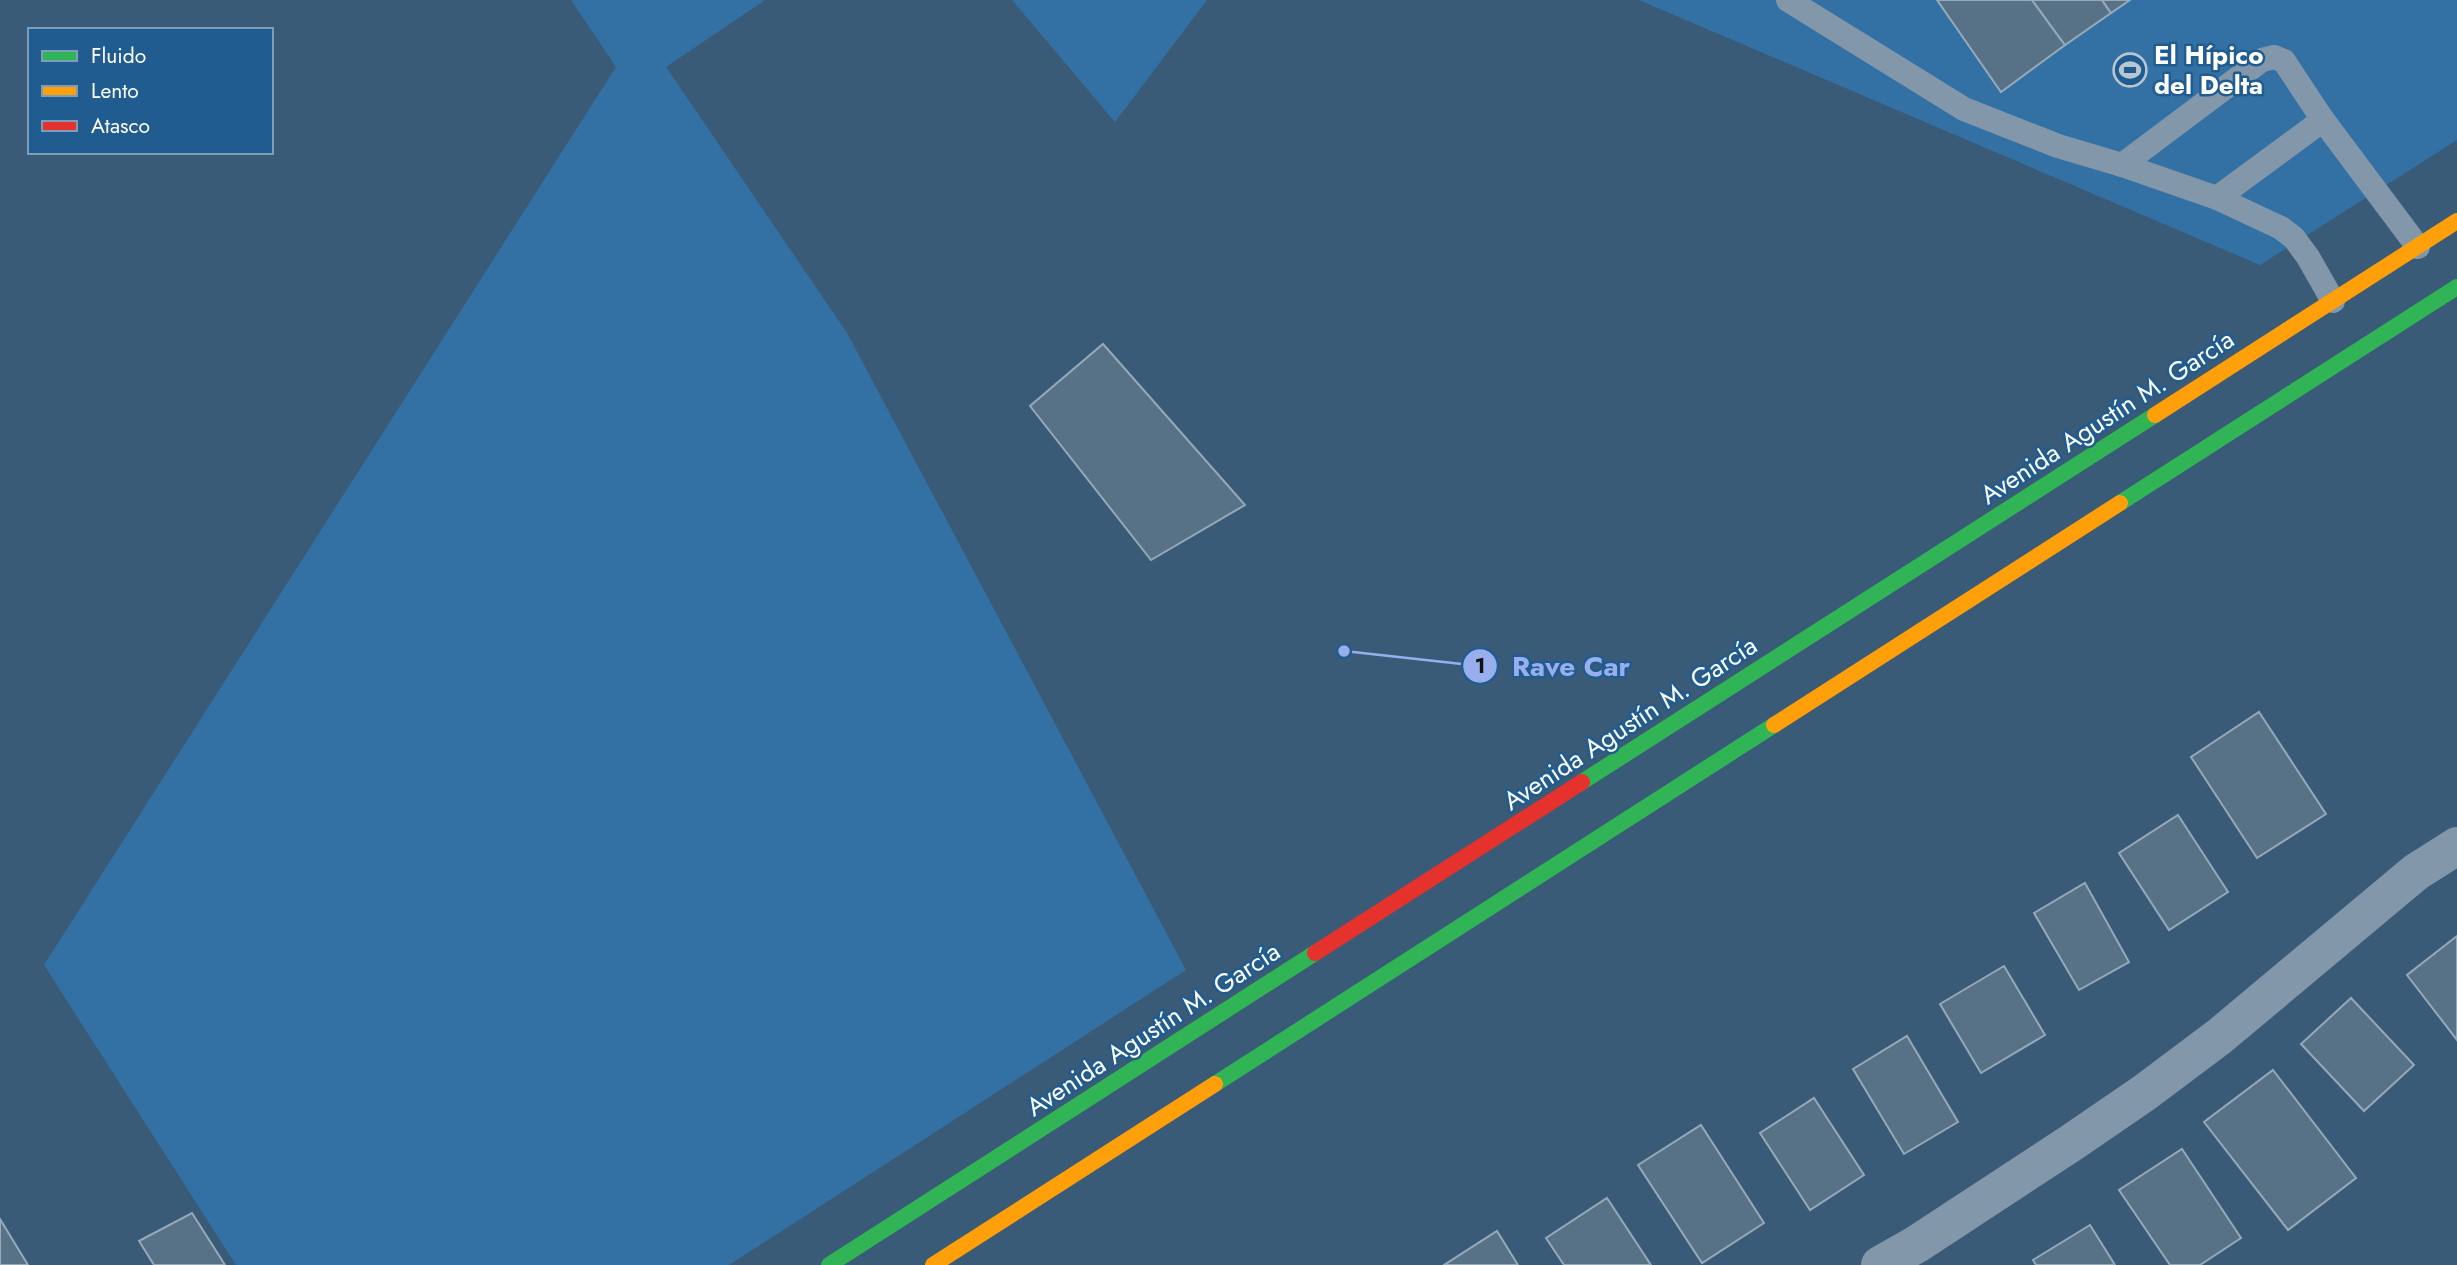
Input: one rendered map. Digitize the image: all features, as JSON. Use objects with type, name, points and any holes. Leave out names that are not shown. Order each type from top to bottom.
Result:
[{"type":"main road","name":"Avenida Agustín M. García","points":[[829,1265],[2457,222]]},
{"type":"main road","points":[[933,1265],[2457,287]]},
{"type":"street","points":[[1880,1265],[2144,1093],[2220,1035],[2416,872],[2457,846]]},
{"type":"lane","points":[[1788,0],[1964,109],[2058,146],[2217,198],[2281,228],[2294,238],[2308,257],[2333,301]]},
{"type":"lane","points":[[2122,165],[2262,60],[2274,57],[2284,61],[2323,120],[2418,247]]},
{"type":"lane","points":[[2217,198],[2323,120]]},
{"type":"shaded area","points":[[571,0],[765,0],[666,67],[847,333],[1186,970],[729,1265],[236,1265],[44,965],[616,67]]},
{"type":"shaded area","points":[[1012,0],[1207,0],[1115,122]]},
{"type":"shaded area","name":"El Hípico del Delta","points":[[1639,0],[2457,0],[2457,140],[2260,265]]},
{"type":"building","points":[[1937,0],[2032,0],[2065,45],[2001,92]]},
{"type":"building","points":[[2032,0],[2102,0],[2111,13],[2065,45]]},
{"type":"building","points":[[2102,0],[2130,0],[2111,13]]},
{"type":"building","points":[[1103,344],[1245,505],[1151,560],[1030,406]]},
{"type":"building","points":[[2259,712],[2326,814],[2257,858],[2191,757]]},
{"type":"building","points":[[2178,815],[2228,892],[2169,930],[2119,853]]},
{"type":"building","points":[[2085,883],[2129,962],[2079,990],[2034,913]]},
{"type":"building","points":[[2457,936],[2457,1040],[2407,975]]},
{"type":"building","points":[[2004,966],[2045,1035],[1981,1073],[1940,1004]]},
{"type":"building","points":[[2351,998],[2414,1065],[2364,1111],[2301,1044]]},
{"type":"building","points":[[1907,1036],[1958,1122],[1904,1154],[1853,1069]]},
{"type":"building","points":[[2273,1070],[2356,1178],[2288,1230],[2204,1122]]},
{"type":"building","points":[[1814,1098],[1864,1175],[1810,1210],[1760,1133]]},
{"type":"building","points":[[1701,1125],[1764,1223],[1702,1263],[1638,1165]]},
{"type":"building","points":[[2182,1149],[2241,1238],[2200,1265],[2170,1265],[2119,1190]]},
{"type":"building","points":[[1607,1198],[1651,1265],[1564,1265],[1546,1238]]},
{"type":"building","points":[[192,1213],[225,1265],[154,1265],[139,1241]]},
{"type":"building","points":[[0,1219],[28,1265],[0,1265]]},
{"type":"building","points":[[2090,1225],[2115,1265],[2036,1265],[2033,1260]]},
{"type":"building","points":[[1497,1231],[1518,1265],[1444,1265]]},
{"type":"traffic: fast","points":[[2120,503],[2457,287]]},
{"type":"traffic: fast","points":[[1582,782],[2155,415]]},
{"type":"traffic: fast","points":[[1215,1084],[1774,725]]},
{"type":"traffic: fast","points":[[829,1265],[1315,953]]},
{"type":"traffic: slow","points":[[2155,415],[2457,221]]},
{"type":"traffic: slow","points":[[1774,725],[2120,503]]},
{"type":"traffic: slow","points":[[933,1265],[1215,1084]]},
{"type":"traffic: jam","points":[[1315,953],[1582,782]]},
{"type":"place","name":"El Hípico del Delta","points":[[2130,70]]},
{"type":"place","name":"Rave Car","points":[[1344,651]]}]
